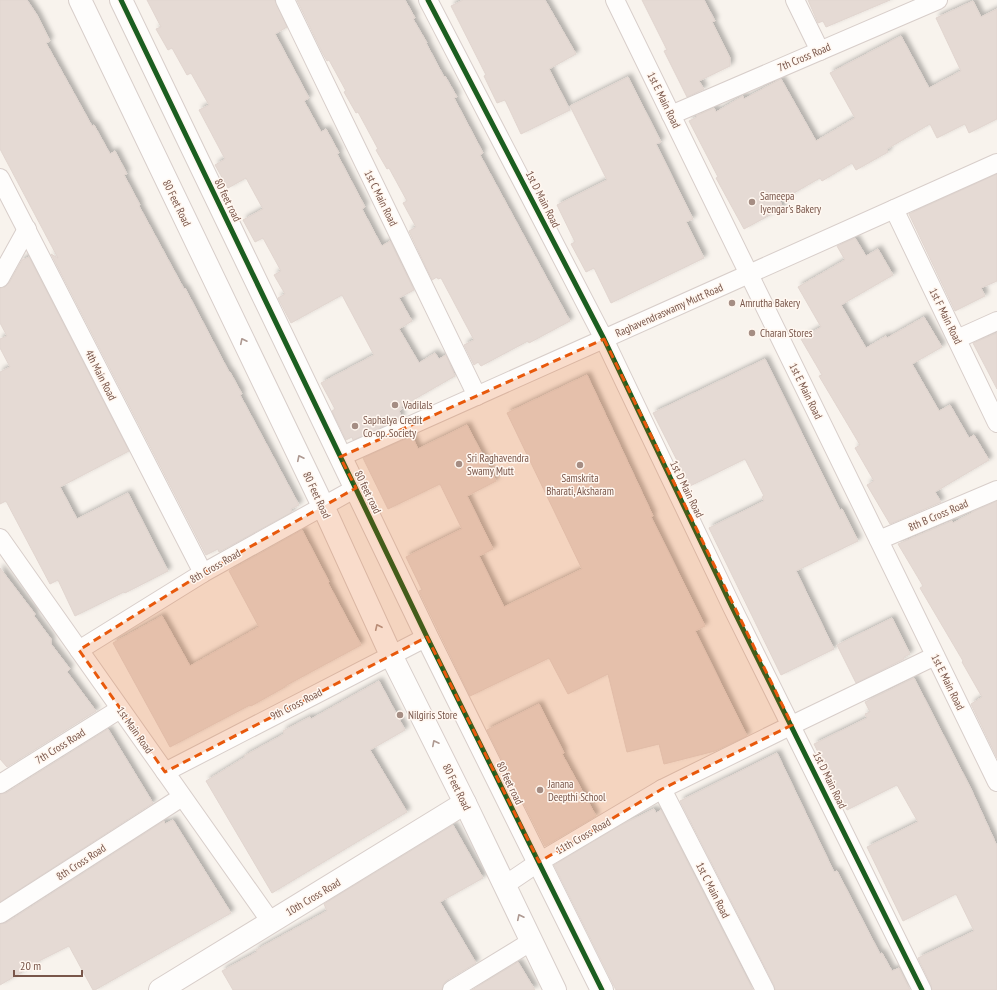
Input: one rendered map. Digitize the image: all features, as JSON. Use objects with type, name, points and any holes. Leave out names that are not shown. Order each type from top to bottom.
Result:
[{"type":"street","name":"80 Feet Road","points":[[80,0],[323,506],[391,655],[465,803],[555,990]]},
{"type":"street","name":"80 feet road","points":[[121,0],[427,637],[602,990]]},
{"type":"street","name":"1st C Main Road","points":[[285,0],[477,396]]},
{"type":"street","name":"1st D Main Road","points":[[428,0],[604,339],[732,607],[792,725],[922,990]]},
{"type":"street","name":"1st E Main Road","points":[[615,0],[997,782]]},
{"type":"street","points":[[795,0],[820,51]]},
{"type":"street","name":"7th Cross Road","points":[[671,115],[938,0]]},
{"type":"street","name":"Raghavendraswamy Mutt Road","points":[[340,457],[997,163]]},
{"type":"street","name":"4th Main Road","points":[[0,178],[203,572]]},
{"type":"street","name":"1st F Main Road","points":[[894,209],[997,423]]},
{"type":"street","points":[[0,278],[26,229]]},
{"type":"street","points":[[957,339],[997,321]]},
{"type":"street","name":"8th Cross Road","points":[[79,650],[203,572],[356,488]]},
{"type":"street","name":"8th B Cross Road","points":[[879,540],[997,490]]},
{"type":"street","name":"1st Main Road","points":[[0,538],[271,922]]},
{"type":"street","name":"9th Cross Road","points":[[165,772],[427,637]]},
{"type":"street","name":"11th Cross Road","points":[[504,885],[538,862],[662,789],[935,656]]},
{"type":"street","name":"7th Cross Road","points":[[1,780],[120,709]]},
{"type":"street","name":"1st C Main Road","points":[[662,789],[764,990]]},
{"type":"street","name":"8th Cross Road","points":[[0,914],[182,797]]},
{"type":"street","name":"10th Cross Road","points":[[160,990],[465,803]]},
{"type":"street","points":[[452,990],[532,941]]},
{"type":"highlighted area","points":[[604,339],[792,725],[662,789],[539,862],[427,637],[165,772],[79,650],[203,573],[356,488],[340,457]]},
{"type":"building","points":[[0,0],[27,0],[37,15],[50,41],[46,43],[92,126],[94,125],[110,154],[115,151],[127,174],[124,175],[140,205],[139,206],[242,394],[240,395],[299,505],[291,509],[292,512],[219,552],[218,549],[206,555],[51,254],[58,258],[0,149]]},
{"type":"building","points":[[147,0],[275,0],[287,27],[275,34],[309,98],[304,101],[321,132],[326,129],[339,153],[337,154],[365,207],[362,209],[380,243],[382,246],[390,241],[414,290],[399,298],[412,321],[399,329],[419,363],[435,353],[439,359],[446,355],[455,376],[401,407],[402,409],[399,411],[402,418],[353,440],[352,437],[346,440],[332,411],[335,409],[321,383],[374,355],[342,295],[291,323],[278,298],[285,294],[274,275],[281,271],[263,238],[255,242],[243,220],[263,209],[246,178],[228,188],[215,165],[225,159],[199,110],[209,105],[191,73],[187,75],[172,48],[168,50],[156,29],[161,27]]},
{"type":"building","points":[[297,0],[405,0],[415,18],[413,19],[444,77],[445,76],[457,97],[454,98],[483,153],[480,155],[570,321],[481,366],[478,362],[474,365],[464,345],[474,340],[441,278],[438,279],[437,277],[432,280],[409,231],[416,227],[403,203],[407,201],[389,168],[387,169],[376,150],[378,149],[358,112],[356,113],[344,92],[346,91],[329,60],[327,61],[322,52]]},
{"type":"building","points":[[463,0],[545,0],[576,54],[549,69],[570,110],[521,134],[505,100],[497,103],[484,76],[486,75],[451,6]]},
{"type":"building","points":[[642,0],[704,0],[715,21],[712,22],[730,58],[730,66],[699,81],[704,89],[687,97],[664,51],[667,50]]},
{"type":"building","points":[[808,0],[890,0],[826,27],[823,21],[818,23]]},
{"type":"building","points":[[973,1],[981,17],[997,9],[997,119],[969,133],[965,124],[937,138],[930,124],[887,149],[888,152],[856,170],[852,163],[822,181],[820,178],[780,201],[783,208],[744,229],[716,178],[718,177],[689,121],[697,117],[696,116],[714,108],[716,112],[743,96],[744,99],[781,79],[816,141],[855,118],[830,73],[901,36],[929,88],[961,71],[936,18]]},
{"type":"building","points":[[628,77],[661,142],[656,144],[693,219],[686,222],[704,258],[611,303],[594,268],[586,272],[571,244],[575,242],[557,205],[607,180],[570,106]]},
{"type":"building","points":[[997,174],[997,281],[981,288],[985,296],[955,311],[909,214]]},
{"type":"building","points":[[855,238],[866,256],[878,249],[893,275],[841,305],[866,348],[924,317],[942,347],[912,364],[939,411],[950,405],[969,438],[974,435],[989,460],[935,492],[941,502],[890,524],[867,485],[874,481],[855,448],[860,445],[819,376],[822,375],[801,339],[821,327],[798,287],[845,260],[837,246]]},
{"type":"building","points":[[29,257],[129,451],[60,487],[77,519],[128,493],[168,571],[75,616],[58,580],[50,584],[6,501],[0,504],[0,372],[10,367],[0,348],[0,339],[7,336],[0,323],[0,288],[5,287],[9,283],[22,260]]},
{"type":"building","points":[[997,333],[997,389],[973,343]]},
{"type":"building","points":[[765,359],[840,510],[842,509],[858,541],[796,571],[834,649],[781,675],[709,528],[764,501],[762,497],[764,496],[745,459],[690,486],[653,413]]},
{"type":"building","points":[[587,375],[653,516],[651,517],[705,626],[695,631],[747,736],[715,751],[664,764],[659,744],[627,752],[608,674],[568,694],[549,658],[470,696],[419,591],[422,590],[406,557],[462,529],[440,484],[388,509],[363,458],[412,436],[418,449],[467,425],[496,481],[467,496],[493,549],[479,556],[504,607],[582,569],[507,413]]},
{"type":"building","points":[[997,501],[997,758],[971,704],[982,697],[962,662],[963,661],[920,588],[923,586],[898,544],[952,521],[953,523]]},
{"type":"building","points":[[302,530],[361,645],[251,706],[250,705],[170,747],[113,643],[162,616],[190,666],[259,627],[229,571]]},
{"type":"building","points":[[0,568],[35,614],[34,616],[51,639],[51,644],[70,669],[67,672],[96,711],[7,767],[0,759]]},
{"type":"building","points":[[892,618],[910,654],[904,657],[904,659],[856,683],[837,645]]},
{"type":"building","points":[[914,678],[971,789],[997,846],[997,990],[932,990],[918,958],[974,931],[956,894],[903,921],[867,847],[918,822],[897,785],[847,810],[814,744],[867,718],[865,714],[870,712],[865,702]]},
{"type":"building","points":[[379,681],[405,730],[370,750],[407,812],[272,893],[206,781],[245,757],[244,756],[284,734],[283,731],[310,717],[311,719]]},
{"type":"building","points":[[539,704],[564,753],[562,754],[596,816],[545,846],[487,730]]},
{"type":"building","points":[[108,729],[153,803],[0,902],[0,794],[6,793]]},
{"type":"building","points":[[777,753],[834,872],[837,871],[880,954],[882,953],[892,971],[899,968],[910,990],[775,990],[774,985],[680,801]]},
{"type":"building","points":[[654,809],[656,813],[661,810],[753,990],[616,990],[554,865],[621,825]]},
{"type":"building","points":[[173,820],[231,913],[95,990],[93,990],[69,946],[35,963],[36,964],[0,985],[0,924],[6,923],[164,821],[165,824]]},
{"type":"building","points":[[453,825],[483,878],[440,902],[476,963],[446,981],[442,990],[233,990],[222,971],[257,952],[256,950],[327,911],[324,904]]},
{"type":"building","points":[[518,962],[535,990],[472,990]]},
{"type":"cycle path","points":[[121,0],[427,637],[602,990]]},
{"type":"cycle path","points":[[428,0],[604,339],[732,607],[922,990]]},
{"type":"place","name":"Sameepa Iyengar's Bakery","points":[[752,202]]},
{"type":"place","name":"Amrutha Bakery","points":[[732,303]]},
{"type":"place","name":"Charan Stores","points":[[752,333]]},
{"type":"place","name":"Vadilals","points":[[395,405]]},
{"type":"place","name":"Saphalya Credit Co-op. Society","points":[[355,426]]},
{"type":"place","name":"Sri Raghavendra Swamy Mutt","points":[[459,464]]},
{"type":"place","name":"Samskrita Bharati, Aksharam","points":[[580,465]]},
{"type":"place","name":"Nilgiris Store","points":[[400,715]]},
{"type":"place","name":"Janana Deepthi School","points":[[540,790]]}]
